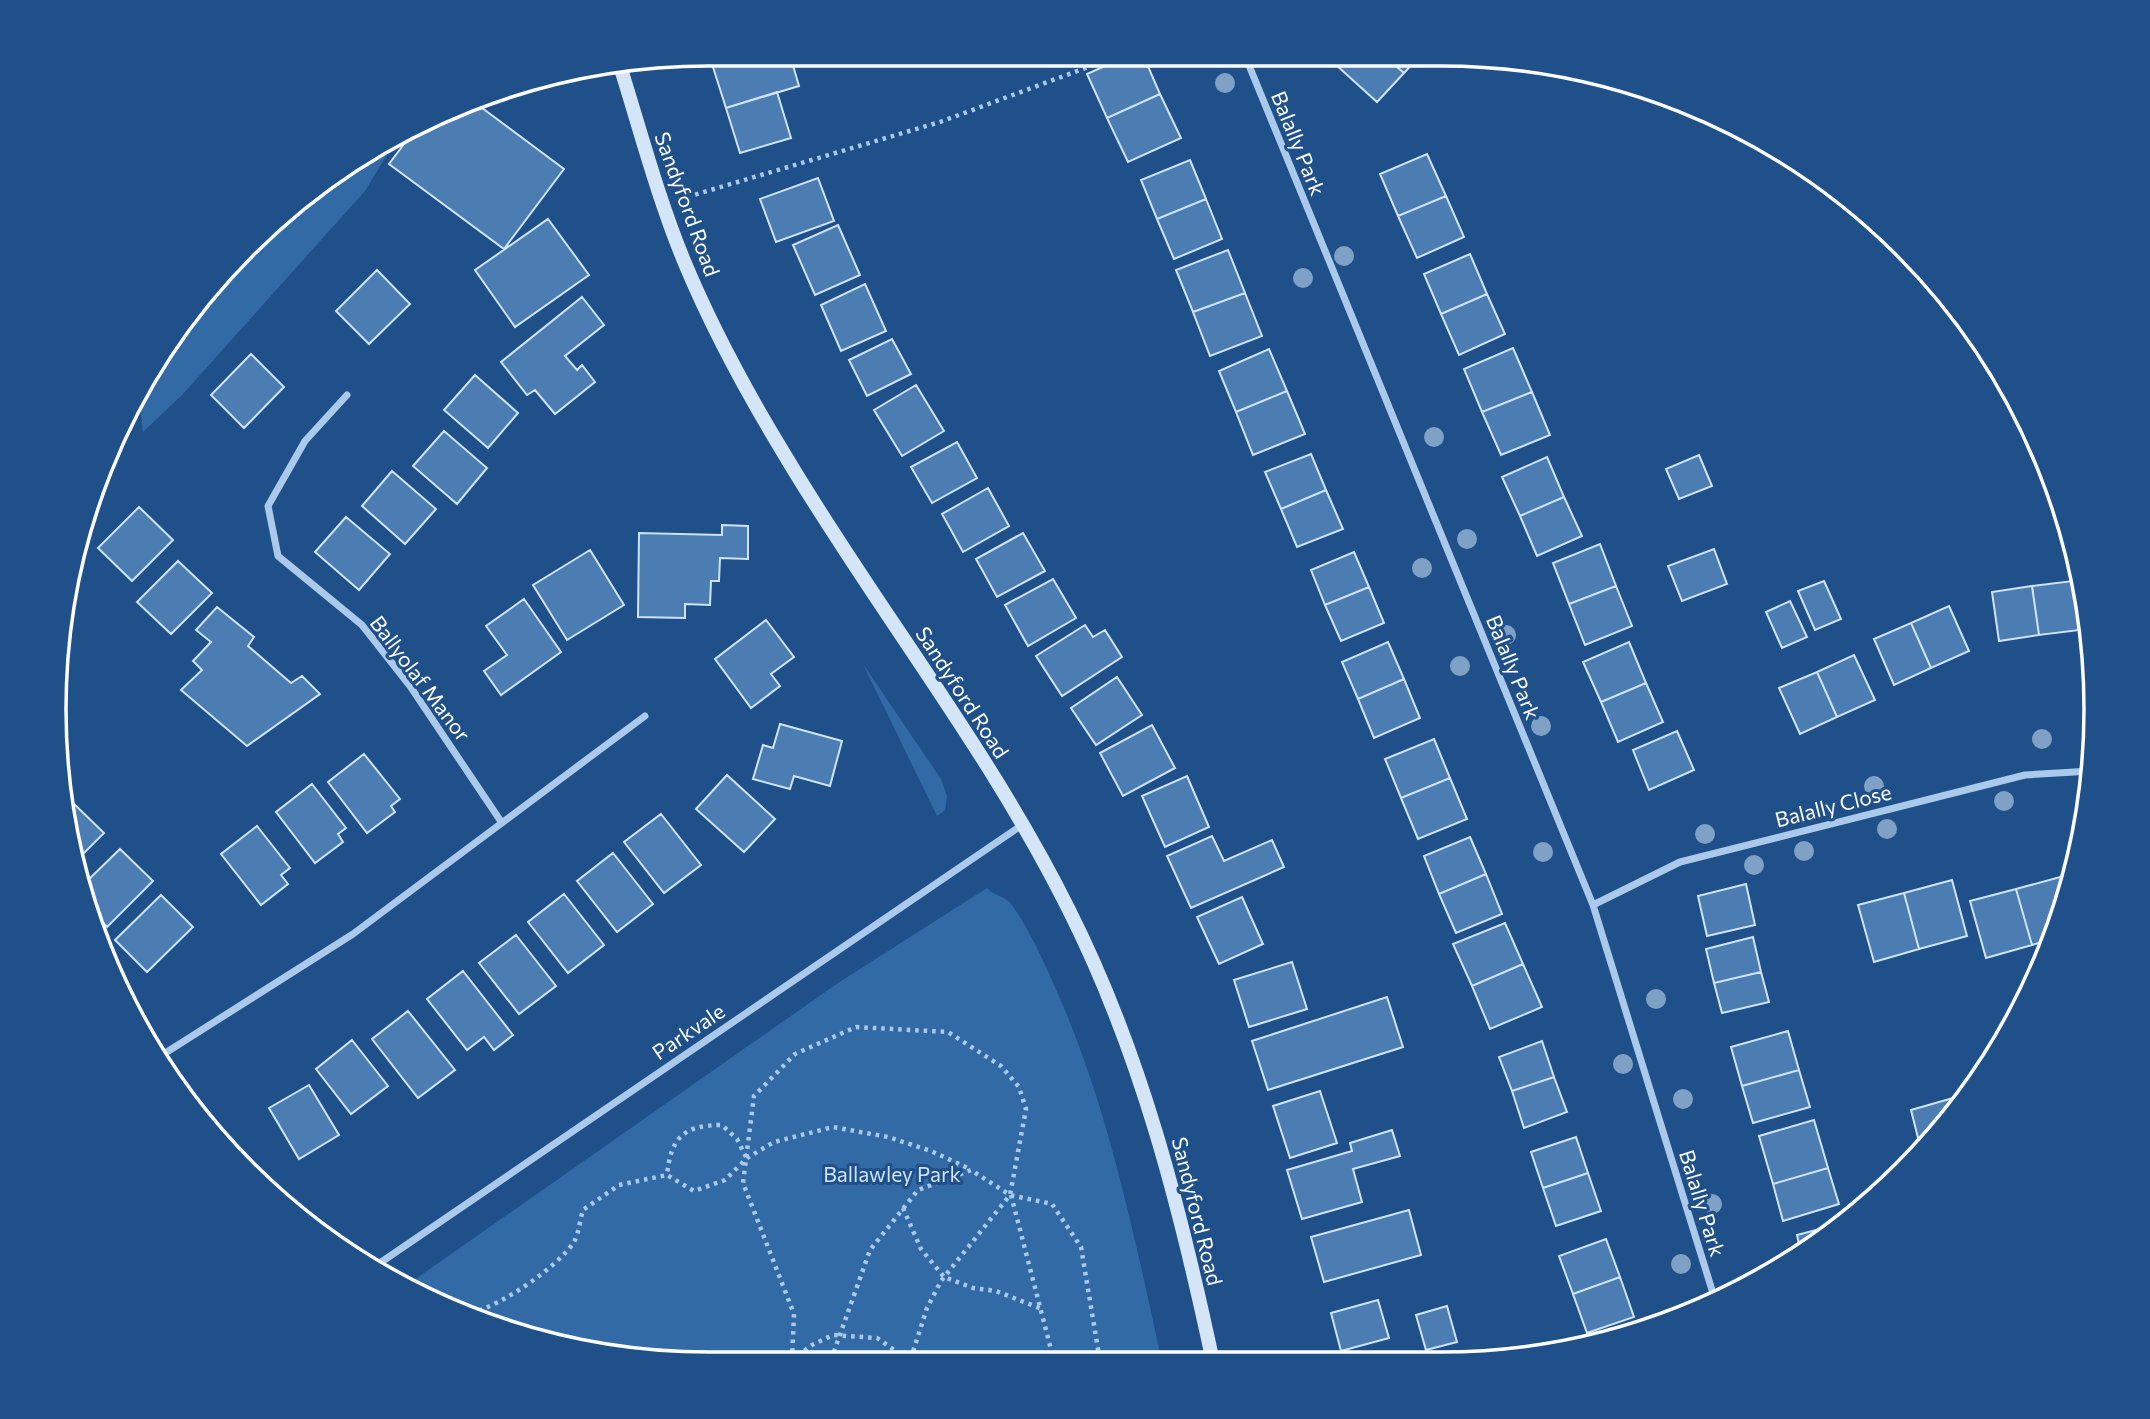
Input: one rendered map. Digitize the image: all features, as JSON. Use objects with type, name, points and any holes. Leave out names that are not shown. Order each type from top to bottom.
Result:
[{"type":"main road","name":"Sandyford Road","points":[[622,73],[663,204],[704,308],[783,452],[1023,824],[1088,948],[1140,1082],[1185,1231],[1211,1352]]},
{"type":"street","name":"Balally Park","points":[[1248,66],[1593,905],[1713,1292]]},
{"type":"street","name":"Ballyolaf Manor","points":[[347,395],[305,441],[268,506],[278,556],[362,625],[410,686],[502,823]]},
{"type":"street","points":[[167,1053],[353,933],[645,716]]},
{"type":"street","name":"Balally Close","points":[[1593,905],[1680,862],[2025,775],[2080,772]]},
{"type":"street","name":"Parkvale","points":[[381,1261],[1023,824]]},
{"type":"path","points":[[663,204],[940,122],[1091,66]]},
{"type":"path","points":[[792,1352],[794,1314],[743,1183],[754,1096],[795,1054],[856,1027],[948,1032],[1001,1066],[1018,1087],[1026,1109],[1010,1195],[1052,1352]]},
{"type":"path","points":[[667,1175],[670,1149],[688,1130],[706,1125],[722,1125],[737,1139],[747,1158]]},
{"type":"path","points":[[481,1310],[491,1308],[541,1272],[574,1241],[583,1210],[620,1185],[667,1175],[694,1191],[725,1180],[747,1158],[774,1142],[833,1127],[888,1137],[930,1151],[971,1170],[1010,1195],[1052,1203],[1081,1247],[1098,1352]]},
{"type":"path","points":[[834,1352],[870,1250],[918,1190],[971,1170]]},
{"type":"path","points":[[913,1352],[928,1308],[944,1277],[1010,1195]]},
{"type":"path","points":[[903,1208],[921,1249],[944,1277],[973,1288],[996,1291],[1042,1310]]},
{"type":"path","points":[[803,1352],[833,1335],[877,1338],[898,1352]]},
{"type":"green space","points":[[388,153],[365,191],[182,395],[143,432],[141,411],[153,388],[199,318],[226,286],[255,255],[318,199]]},
{"type":"green space","points":[[863,664],[941,779],[947,796],[945,810],[937,816]]},
{"type":"green space","name":"Ballawley Park","points":[[987,888],[1009,902],[1045,964],[1090,1076],[1118,1170],[1160,1352],[667,1351],[626,1347],[543,1331],[463,1304],[414,1280],[838,983]]},
{"type":"building","points":[[713,66],[793,66],[799,86],[726,108]]},
{"type":"building","points":[[1105,66],[1148,66],[1160,94],[1107,118],[1087,74]]},
{"type":"building","points":[[1337,66],[1396,66],[1404,73],[1377,102]]},
{"type":"building","points":[[1396,66],[1410,66],[1404,73]]},
{"type":"building","points":[[777,92],[791,138],[740,153],[726,108]]},
{"type":"building","points":[[1160,94],[1181,138],[1128,162],[1107,118]]},
{"type":"building","points":[[482,108],[564,169],[504,249],[389,164],[404,145]]},
{"type":"building","points":[[1427,154],[1446,196],[1398,216],[1380,174]]},
{"type":"building","points":[[1190,160],[1206,199],[1157,219],[1141,180]]},
{"type":"building","points":[[818,178],[834,221],[776,242],[760,199]]},
{"type":"building","points":[[1446,196],[1464,237],[1417,258],[1398,216]]},
{"type":"building","points":[[1206,199],[1222,239],[1174,259],[1157,219]]},
{"type":"building","points":[[548,219],[589,275],[515,327],[475,270]]},
{"type":"building","points":[[838,225],[860,275],[815,295],[793,245]]},
{"type":"building","points":[[1228,250],[1245,293],[1193,312],[1176,270]]},
{"type":"building","points":[[1470,254],[1487,294],[1441,314],[1424,274]]},
{"type":"building","points":[[377,270],[410,304],[369,344],[336,311]]},
{"type":"building","points":[[865,284],[886,331],[841,351],[821,305]]},
{"type":"building","points":[[1245,293],[1262,336],[1210,356],[1193,312]]},
{"type":"building","points":[[1487,294],[1505,334],[1459,355],[1441,314]]},
{"type":"building","points":[[582,297],[604,325],[565,356],[577,370],[582,365],[595,382],[555,414],[535,390],[527,395],[501,362]]},
{"type":"building","points":[[892,339],[911,374],[867,396],[849,360]]},
{"type":"building","points":[[1513,348],[1532,392],[1482,412],[1464,369]]},
{"type":"building","points":[[1269,349],[1287,391],[1236,412],[1219,371]]},
{"type":"building","points":[[251,354],[284,387],[244,428],[211,395]]},
{"type":"building","points":[[475,375],[518,413],[488,448],[444,410]]},
{"type":"building","points":[[916,385],[944,431],[902,456],[874,410]]},
{"type":"building","points":[[1287,391],[1305,434],[1253,455],[1236,412]]},
{"type":"building","points":[[1532,392],[1550,435],[1501,455],[1482,412]]},
{"type":"building","points":[[444,431],[487,468],[457,504],[413,466]]},
{"type":"building","points":[[957,442],[977,478],[932,503],[911,467]]},
{"type":"building","points":[[1311,454],[1326,490],[1281,509],[1265,472]]},
{"type":"building","points":[[1699,455],[1712,486],[1679,499],[1666,469]]},
{"type":"building","points":[[1547,457],[1564,497],[1520,516],[1502,477]]},
{"type":"building","points":[[392,471],[436,509],[405,544],[362,506]]},
{"type":"building","points":[[988,488],[1009,526],[963,552],[942,514]]},
{"type":"building","points":[[1326,490],[1343,529],[1297,547],[1281,509]]},
{"type":"building","points":[[1564,497],[1582,536],[1537,556],[1520,516]]},
{"type":"building","points":[[139,507],[173,540],[132,581],[98,548]]},
{"type":"building","points":[[346,517],[390,554],[359,590],[315,552]]},
{"type":"building","points":[[722,525],[748,526],[748,559],[720,558],[719,581],[711,581],[710,605],[685,604],[685,618],[638,617],[639,533],[722,535]]},
{"type":"building","points":[[1023,533],[1045,571],[997,597],[976,559]]},
{"type":"building","points":[[1600,544],[1616,586],[1569,604],[1553,563]]},
{"type":"building","points":[[1714,549],[1727,584],[1682,601],[1668,566]]},
{"type":"building","points":[[590,550],[624,605],[567,640],[533,585]]},
{"type":"building","points":[[1354,552],[1369,587],[1325,605],[1311,570]]},
{"type":"building","points":[[178,561],[212,593],[171,634],[137,602]]},
{"type":"building","points":[[1053,579],[1076,618],[1028,646],[1005,605]]},
{"type":"building","points":[[1824,581],[1841,619],[1815,630],[1798,591]]},
{"type":"building","points":[[2070,581],[2078,630],[2039,635],[2032,586]]},
{"type":"building","points":[[1616,586],[1632,626],[1585,645],[1569,604]]},
{"type":"building","points":[[2032,586],[2039,635],[1999,641],[1992,592]]},
{"type":"building","points":[[1369,587],[1384,623],[1341,641],[1325,605]]},
{"type":"building","points":[[524,599],[561,652],[501,695],[484,671],[507,655],[486,626]]},
{"type":"building","points":[[1790,601],[1807,637],[1782,648],[1766,612]]},
{"type":"building","points":[[1949,606],[1969,651],[1931,668],[1911,623]]},
{"type":"building","points":[[217,607],[254,637],[248,646],[291,683],[302,676],[320,694],[247,746],[181,690],[202,670],[193,661],[211,642],[196,630]]},
{"type":"building","points":[[766,620],[794,657],[771,674],[780,686],[751,708],[715,659]]},
{"type":"building","points":[[1911,623],[1931,668],[1894,685],[1874,639]]},
{"type":"building","points":[[1085,625],[1093,637],[1105,630],[1122,657],[1062,696],[1036,656]]},
{"type":"building","points":[[1388,642],[1404,679],[1358,699],[1342,662]]},
{"type":"building","points":[[1629,642],[1646,683],[1601,702],[1583,662]]},
{"type":"building","points":[[1854,655],[1875,700],[1837,717],[1817,672]]},
{"type":"building","points":[[1817,672],[1837,717],[1800,734],[1779,688]]},
{"type":"building","points":[[1117,677],[1142,715],[1096,745],[1071,708]]},
{"type":"building","points":[[1404,679],[1420,718],[1374,738],[1358,699]]},
{"type":"building","points":[[1646,683],[1663,722],[1618,742],[1601,702]]},
{"type":"building","points":[[780,724],[842,741],[830,786],[794,776],[790,789],[753,779],[763,745],[773,748]]},
{"type":"building","points":[[1152,725],[1175,768],[1123,796],[1100,753]]},
{"type":"building","points":[[1677,731],[1694,770],[1649,790],[1633,750]]},
{"type":"building","points":[[1434,739],[1450,778],[1401,798],[1385,759]]},
{"type":"building","points":[[364,754],[400,799],[391,806],[395,812],[367,833],[328,782]]},
{"type":"building","points":[[727,775],[775,819],[744,852],[696,809]]},
{"type":"building","points":[[1187,776],[1209,827],[1165,847],[1142,796]]},
{"type":"building","points":[[1450,778],[1467,819],[1418,839],[1401,798]]},
{"type":"building","points":[[312,784],[346,828],[338,834],[343,842],[315,863],[276,812]]},
{"type":"building","points":[[74,804],[104,833],[83,854]]},
{"type":"building","points":[[661,814],[701,865],[664,893],[624,842]]},
{"type":"building","points":[[257,826],[290,868],[281,875],[288,884],[261,905],[221,854]]},
{"type":"building","points":[[1212,836],[1224,861],[1272,840],[1284,867],[1191,908],[1167,856]]},
{"type":"building","points":[[1470,837],[1486,874],[1439,894],[1424,856]]},
{"type":"building","points":[[120,849],[153,881],[107,927],[89,879]]},
{"type":"building","points":[[613,853],[653,904],[617,932],[577,881]]},
{"type":"building","points":[[1486,874],[1502,914],[1456,933],[1439,894]]},
{"type":"building","points":[[2062,877],[2040,943],[2032,945],[2016,889]]},
{"type":"building","points":[[1952,880],[1967,936],[1919,949],[1904,893]]},
{"type":"building","points":[[1746,884],[1755,925],[1707,936],[1698,896]]},
{"type":"building","points":[[2016,889],[2032,945],[1986,958],[1970,901]]},
{"type":"building","points":[[1904,893],[1919,949],[1874,962],[1858,905]]},
{"type":"building","points":[[564,894],[604,945],[568,973],[528,922]]},
{"type":"building","points":[[161,895],[193,927],[147,972],[115,940]]},
{"type":"building","points":[[1242,897],[1263,944],[1219,964],[1197,917]]},
{"type":"building","points":[[1505,923],[1523,964],[1472,986],[1453,944]]},
{"type":"building","points":[[516,935],[556,986],[519,1014],[479,963]]},
{"type":"building","points":[[1753,937],[1761,972],[1714,983],[1706,949]]},
{"type":"building","points":[[1292,962],[1307,1009],[1249,1027],[1234,980]]},
{"type":"building","points":[[1523,964],[1542,1007],[1490,1029],[1472,986]]},
{"type":"building","points":[[463,971],[513,1035],[494,1050],[484,1037],[467,1050],[427,999]]},
{"type":"building","points":[[1761,972],[1769,1002],[1722,1013],[1714,983]]},
{"type":"building","points":[[1387,997],[1403,1047],[1268,1090],[1252,1041]]},
{"type":"building","points":[[408,1011],[455,1070],[418,1098],[372,1039]]},
{"type":"building","points":[[1788,1031],[1799,1070],[1742,1086],[1731,1047]]},
{"type":"building","points":[[352,1040],[388,1086],[351,1114],[316,1069]]},
{"type":"building","points":[[1542,1041],[1554,1077],[1512,1091],[1499,1057]]},
{"type":"building","points":[[1799,1070],[1810,1107],[1753,1123],[1742,1086]]},
{"type":"building","points":[[1554,1077],[1567,1112],[1524,1128],[1512,1091]]},
{"type":"building","points":[[309,1085],[339,1135],[299,1159],[269,1108]]},
{"type":"building","points":[[1320,1091],[1337,1143],[1290,1158],[1273,1106]]},
{"type":"building","points":[[1953,1098],[1918,1138],[1911,1110]]},
{"type":"building","points":[[1814,1120],[1828,1168],[1773,1184],[1759,1136]]},
{"type":"building","points":[[1392,1130],[1400,1156],[1353,1169],[1362,1202],[1302,1219],[1287,1170],[1352,1151],[1350,1143]]},
{"type":"building","points":[[1576,1137],[1588,1173],[1543,1188],[1531,1152]]},
{"type":"building","points":[[1828,1168],[1839,1204],[1783,1221],[1773,1184]]},
{"type":"building","points":[[1588,1173],[1601,1211],[1556,1226],[1543,1188]]},
{"type":"building","points":[[1409,1210],[1421,1255],[1324,1282],[1311,1237]]},
{"type":"building","points":[[1819,1229],[1799,1243],[1797,1235]]},
{"type":"building","points":[[1606,1239],[1620,1277],[1573,1294],[1559,1256]]},
{"type":"building","points":[[1620,1277],[1634,1317],[1587,1333],[1573,1294]]},
{"type":"building","points":[[1378,1300],[1389,1338],[1341,1351],[1331,1313]]},
{"type":"building","points":[[1447,1306],[1457,1342],[1426,1350],[1416,1315]]}]
